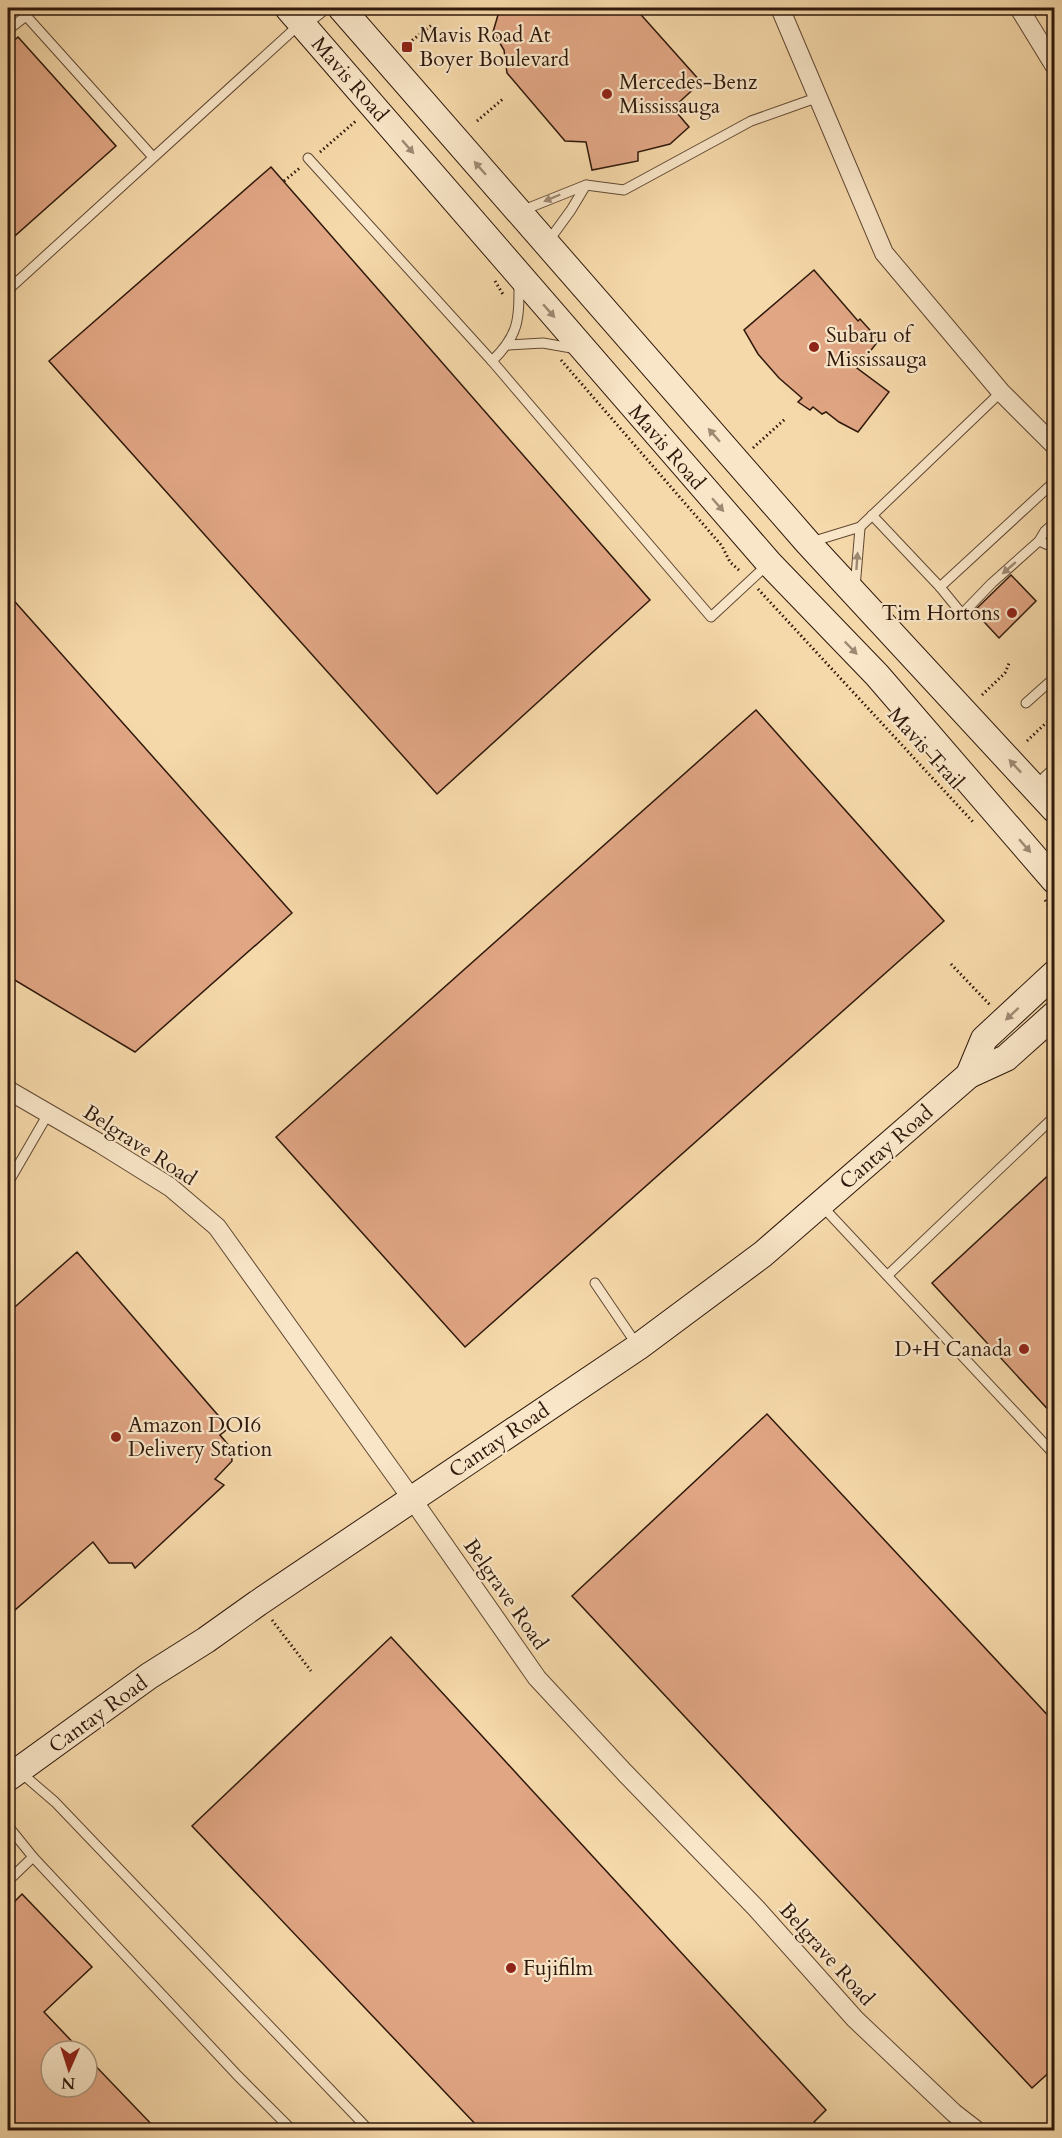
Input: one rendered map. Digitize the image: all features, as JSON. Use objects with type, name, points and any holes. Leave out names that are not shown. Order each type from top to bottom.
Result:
[{"type":"main road","name":"Mavis Road","points":[[340,8],[808,543],[1054,809]]},
{"type":"main road","name":"Mavis Road","points":[[303,13],[519,276],[583,350],[769,564],[877,675],[1047,887]]},
{"type":"main road","name":"Cantay Road","points":[[969,1075],[984,1039],[1054,974]]},
{"type":"main road","name":"Cantay Road","points":[[13,1774],[149,1676],[206,1640],[258,1602],[638,1347],[764,1254],[969,1075],[1006,1058],[1054,1015]]},
{"type":"street","points":[[780,8],[816,98],[884,253],[1001,392],[1054,446]]},
{"type":"street","points":[[1019,8],[1054,65]]},
{"type":"street","name":"Belgrave Road","points":[[8,1090],[170,1187],[217,1227],[537,1678],[756,1908],[855,2019],[954,2114],[976,2130]]},
{"type":"lane","points":[[19,8],[153,158]]},
{"type":"lane","points":[[8,290],[153,158],[303,13]]},
{"type":"lane","points":[[8,30],[26,16]]},
{"type":"lane","points":[[519,212],[586,185],[624,190],[751,121],[816,98]]},
{"type":"lane","points":[[308,158],[492,361],[711,617],[769,564]]},
{"type":"lane","points":[[547,244],[586,185]]},
{"type":"lane","points":[[492,361],[508,345],[519,318],[519,276]]},
{"type":"lane","points":[[508,345],[543,343],[583,350]]},
{"type":"lane","points":[[808,543],[860,528],[1001,392]]},
{"type":"lane","points":[[940,587],[1054,482]]},
{"type":"lane","points":[[872,515],[940,587],[962,614],[992,582],[1039,541],[1054,523]]},
{"type":"lane","points":[[855,594],[860,528]]},
{"type":"lane","points":[[1039,541],[1048,545],[1054,538]]},
{"type":"lane","points":[[1026,703],[1054,678]]},
{"type":"lane","points":[[1034,787],[1054,768]]},
{"type":"lane","points":[[8,1183],[48,1114]]},
{"type":"lane","points":[[888,1275],[1054,1117]]},
{"type":"lane","points":[[820,1204],[1054,1454]]},
{"type":"lane","points":[[595,1283],[638,1347]]},
{"type":"lane","points":[[13,1774],[55,1802],[369,2130]]},
{"type":"lane","points":[[8,1826],[33,1857],[238,2076],[292,2130]]},
{"type":"lane","points":[[8,1881],[33,1857]]},
{"type":"path","points":[[258,8],[261,14]]},
{"type":"path","points":[[405,46],[433,24]]},
{"type":"path","points":[[477,121],[504,98]]},
{"type":"path","points":[[558,358],[722,546],[730,562]]},
{"type":"path","points":[[753,448],[785,419]]},
{"type":"path","name":"Mavis Trail","points":[[774,604],[978,827]]},
{"type":"path","points":[[982,694],[1005,673],[1010,661]]},
{"type":"path","points":[[1027,741],[1047,722]]},
{"type":"path","points":[[1047,887],[1054,913]]},
{"type":"path","points":[[951,964],[990,1005]]},
{"type":"path","points":[[258,1602],[311,1671]]},
{"type":"building","name":"Mercedes-Benz Mississauga","points":[[496,8],[635,8],[701,82],[673,108],[689,127],[670,144],[638,152],[638,161],[592,170],[586,142],[565,141],[507,73],[504,50],[493,32],[498,15]]},
{"type":"building","points":[[18,37],[116,146],[8,242],[8,46]]},
{"type":"building","points":[[271,167],[650,600],[437,794],[49,361]]},
{"type":"building","name":"Subaru of Mississauga","points":[[814,270],[858,321],[860,319],[879,340],[857,368],[889,392],[858,432],[826,412],[822,414],[813,407],[810,410],[798,402],[802,398],[779,378],[758,354],[744,330]]},
{"type":"building","points":[[1011,575],[1036,601],[999,638],[974,611]]},
{"type":"building","points":[[8,594],[292,913],[135,1052],[8,976]]},
{"type":"building","points":[[756,710],[944,921],[465,1347],[276,1137]]},
{"type":"building","name":"D+H Canada","points":[[1054,1170],[1054,1416],[932,1283]]},
{"type":"building","name":"Amazon DOI6 Delivery Station","points":[[77,1252],[229,1428],[220,1435],[231,1448],[232,1461],[215,1479],[224,1485],[135,1568],[132,1563],[109,1563],[93,1542],[8,1616],[8,1313]]},
{"type":"building","points":[[767,1414],[1054,1722],[1054,2068],[1032,2088],[572,1596]]},
{"type":"building","name":"Fujifilm","points":[[391,1637],[826,2110],[814,2122],[822,2130],[481,2130],[192,1826]]},
{"type":"building","points":[[22,1894],[92,1967],[44,2012],[70,2039],[39,2039],[39,2099],[99,2099],[99,2070],[157,2130],[8,2130],[8,1908]]},
{"type":"place","name":"Mavis Road At Boyer Boulevard","points":[[407,47]]},
{"type":"place","name":"Mercedes-Benz Mississauga","points":[[607,94]]},
{"type":"place","name":"Subaru of Mississauga","points":[[814,347]]},
{"type":"place","name":"Tim Hortons","points":[[1012,613]]},
{"type":"place","name":"D+H Canada","points":[[1024,1349]]},
{"type":"place","name":"Amazon DOI6 Delivery Station","points":[[116,1437]]},
{"type":"place","name":"Fujifilm","points":[[511,1968]]}]
